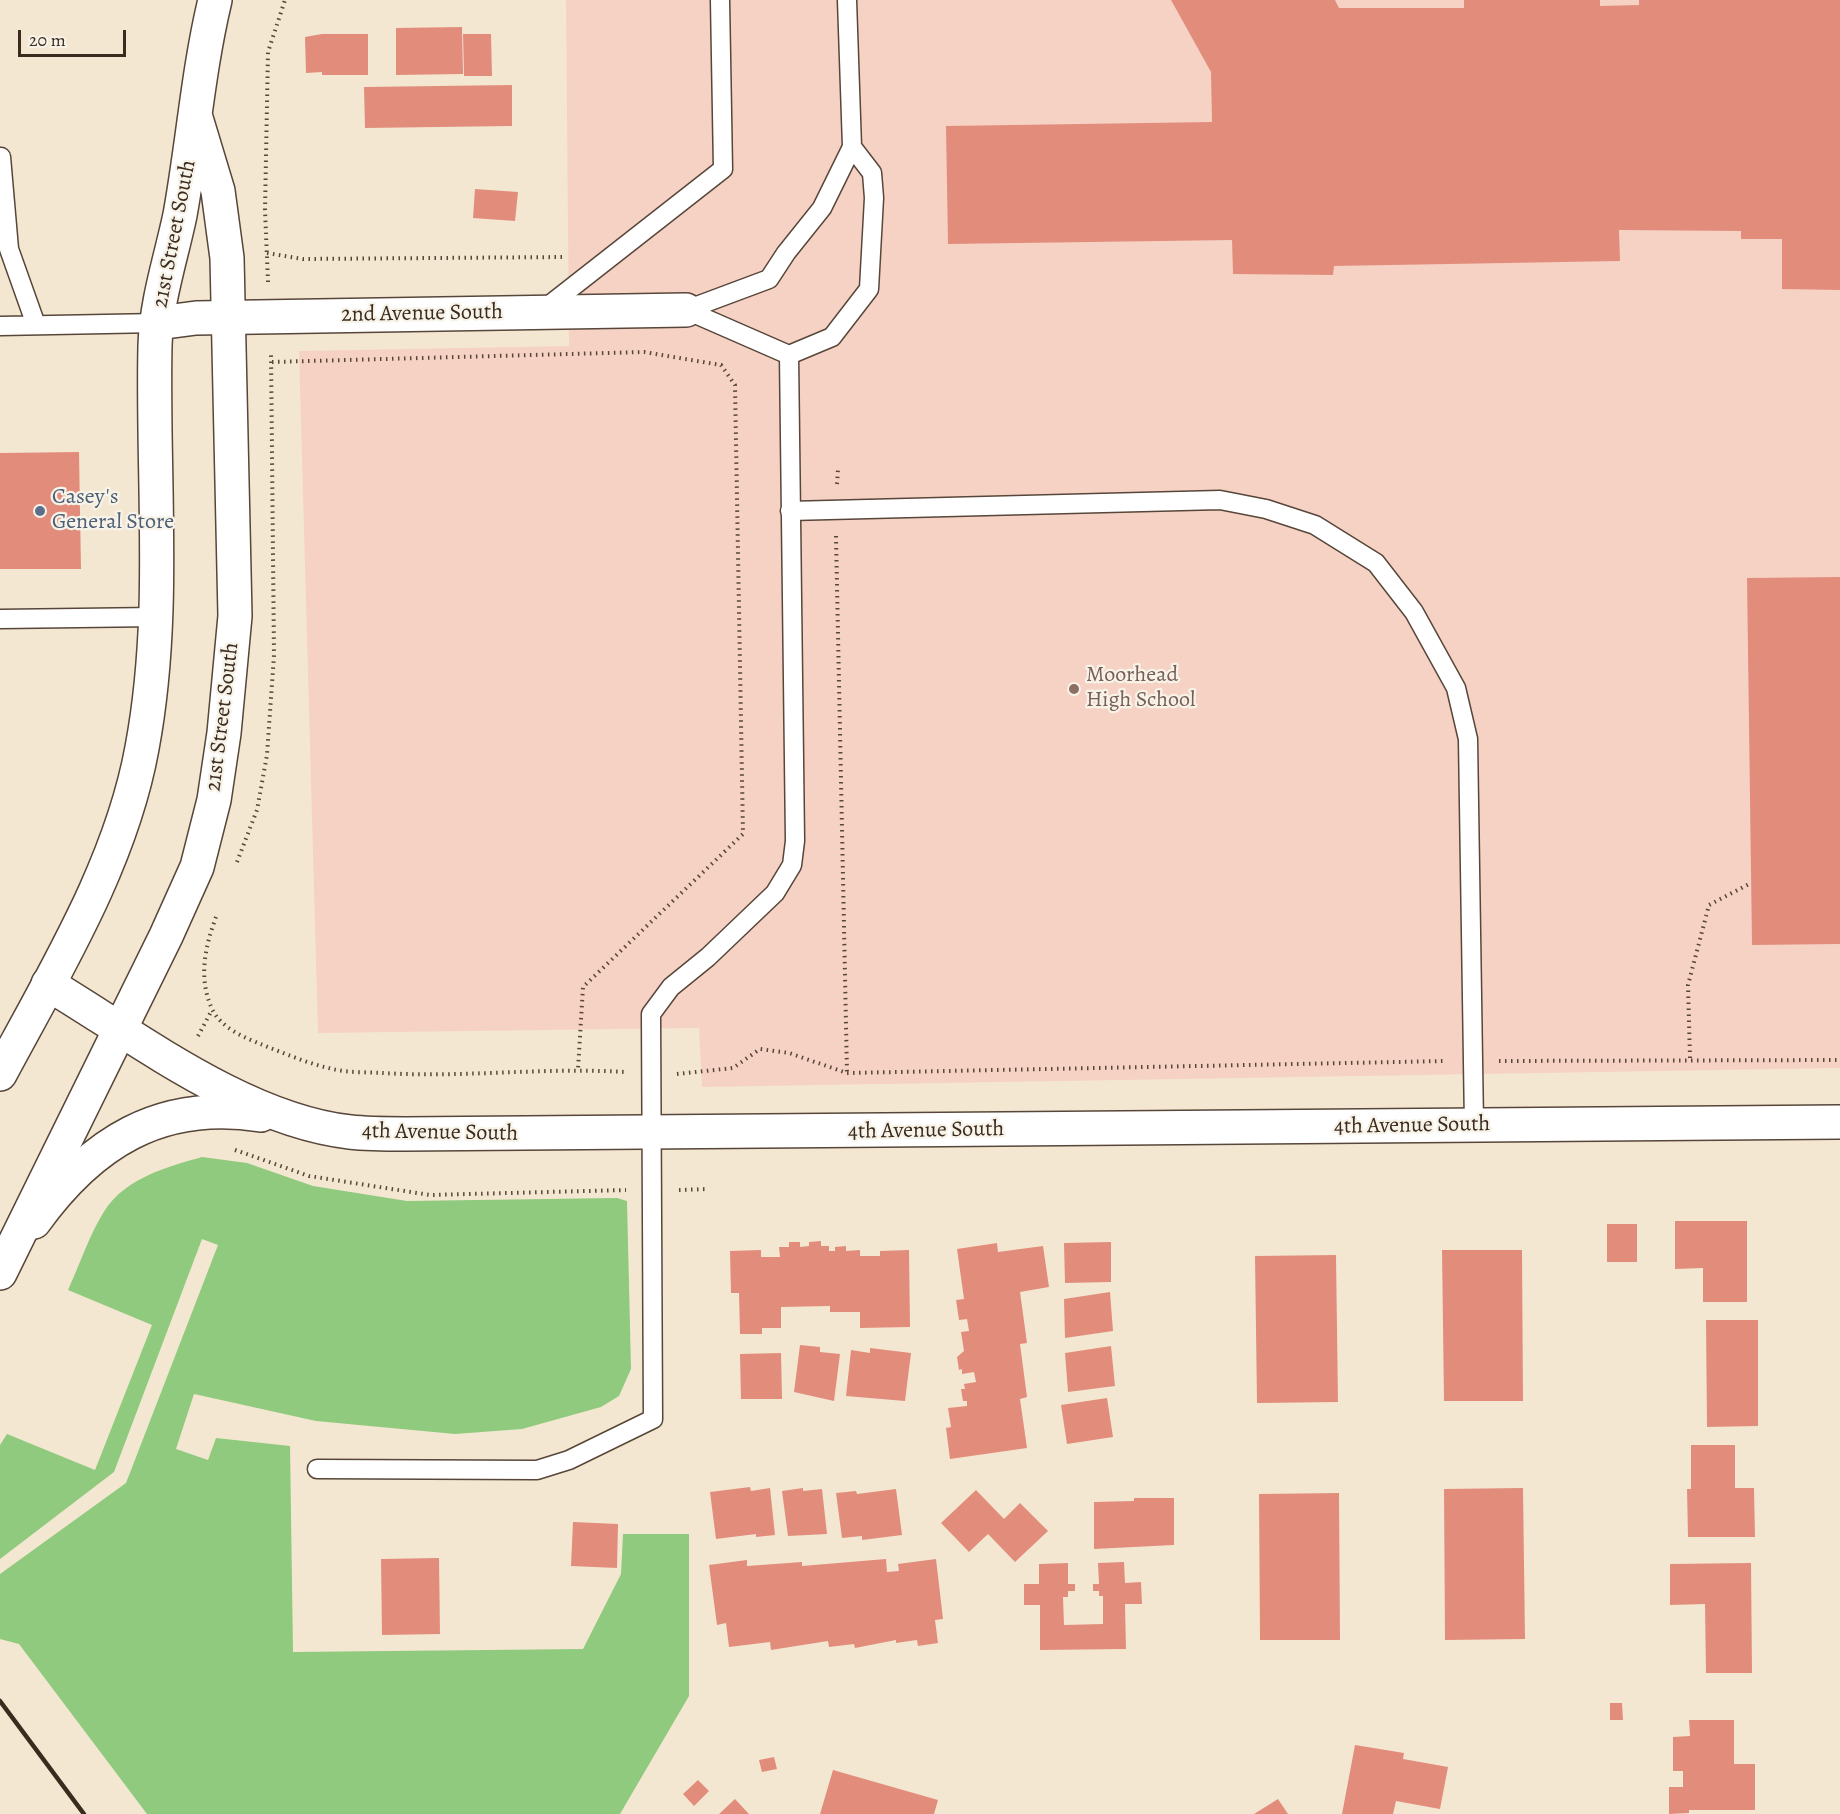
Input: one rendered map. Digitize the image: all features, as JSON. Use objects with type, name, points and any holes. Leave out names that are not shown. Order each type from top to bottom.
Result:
[{"type":"street","name":"21st Street South","points":[[0,1074],[48,984],[94,890],[120,827],[142,750],[154,664],[156,617],[155,346],[196,118],[205,44],[215,0]]},
{"type":"street","name":"21st Street South","points":[[3,1268],[166,936],[197,867],[214,800],[224,733],[235,616],[229,318],[227,258],[218,191],[196,118]]},
{"type":"street","name":"2nd Avenue South","points":[[158,323],[229,318],[686,310]]},
{"type":"street","name":"4th Avenue South","points":[[48,984],[215,1087],[259,1107],[298,1121],[348,1132],[405,1134],[651,1133],[1840,1122]]},
{"type":"street","points":[[3,1268],[58,1189],[96,1154],[127,1133],[153,1123],[209,1113],[254,1114],[298,1121]]},
{"type":"lane","points":[[541,312],[723,169],[720,0]]},
{"type":"lane","points":[[686,310],[769,279],[786,253],[822,208],[852,147],[847,0]]},
{"type":"lane","points":[[686,310],[789,355],[832,337],[869,289],[874,198],[872,173],[852,147]]},
{"type":"lane","points":[[1,157],[9,249],[36,325]]},
{"type":"lane","points":[[0,326],[158,323]]},
{"type":"lane","points":[[317,1469],[537,1470],[569,1460],[653,1419],[651,1014],[671,987],[708,957],[775,893],[792,865],[795,841],[789,355]]},
{"type":"lane","points":[[790,511],[1220,500],[1266,509],[1315,525],[1376,563],[1414,612],[1456,688],[1468,739],[1474,1125]]},
{"type":"lane","points":[[0,619],[156,617]]},
{"type":"path","points":[[236,864],[257,810],[267,755],[274,656],[272,362],[267,253],[268,52],[285,0]]},
{"type":"path","points":[[267,253],[303,259],[575,257]]},
{"type":"path","points":[[272,362],[644,352],[721,365],[735,385],[742,834],[583,987],[578,1069]]},
{"type":"path","points":[[838,469],[847,1073]]},
{"type":"path","points":[[1690,1058],[1688,984],[1709,905],[1751,883]]},
{"type":"path","points":[[217,914],[206,941],[203,974],[212,1010],[220,1020],[242,1037],[333,1070],[422,1075],[531,1073],[578,1069],[691,1074],[733,1068],[760,1049],[789,1053],[847,1073],[1690,1058],[1840,1060]]},
{"type":"path","points":[[230,1149],[257,1156],[309,1176],[430,1195],[708,1189]]},
{"type":"shaded area","name":"Moorhead High School","points":[[566,0],[1840,0],[1840,1068],[702,1087],[699,1028],[318,1033],[299,351],[569,346]]},
{"type":"green space","points":[[202,1157],[247,1163],[313,1186],[407,1201],[617,1198],[627,1201],[631,1369],[619,1396],[601,1407],[522,1429],[455,1434],[316,1421],[194,1394],[176,1449],[208,1460],[216,1438],[290,1446],[293,1652],[583,1649],[621,1574],[623,1534],[689,1534],[689,1696],[620,1814],[147,1814],[19,1644],[0,1639],[0,1574],[126,1483],[218,1245],[202,1239],[114,1472],[0,1559],[0,1445],[7,1434],[95,1470],[152,1325],[68,1290],[95,1229],[114,1199],[148,1175]]},
{"type":"building","points":[[1171,0],[1335,0],[1339,8],[1464,8],[1464,0],[1600,0],[1600,6],[1639,5],[1639,0],[1840,0],[1840,290],[1782,289],[1782,239],[1741,239],[1741,231],[1619,230],[1620,261],[1334,266],[1333,275],[1233,274],[1232,240],[948,244],[946,126],[1212,122],[1211,72]]},
{"type":"building","points":[[462,27],[463,74],[396,75],[396,28]]},
{"type":"building","points":[[322,34],[368,34],[368,75],[306,73],[305,37]]},
{"type":"building","points":[[463,34],[491,34],[492,76],[464,76]]},
{"type":"building","points":[[512,85],[512,126],[365,128],[364,87]]},
{"type":"building","points":[[475,189],[518,192],[515,221],[473,218]]},
{"type":"building","name":"Casey's General Store","points":[[79,452],[81,569],[0,569],[0,453]]},
{"type":"building","points":[[1840,577],[1840,944],[1752,945],[1747,578]]},
{"type":"building","points":[[1675,1221],[1747,1221],[1747,1302],[1703,1302],[1703,1268],[1675,1269]]},
{"type":"building","points":[[1607,1224],[1637,1224],[1637,1262],[1607,1262]]},
{"type":"building","points":[[821,1241],[821,1246],[829,1246],[829,1251],[835,1251],[835,1247],[846,1246],[846,1251],[860,1250],[860,1256],[880,1256],[880,1251],[909,1250],[910,1327],[860,1328],[860,1312],[830,1312],[830,1306],[781,1307],[781,1328],[762,1328],[762,1334],[740,1334],[739,1293],[731,1293],[730,1251],[761,1250],[761,1257],[780,1257],[779,1247],[789,1247],[789,1242],[800,1242],[800,1247],[809,1246],[809,1242]]},
{"type":"building","points":[[1111,1242],[1111,1282],[1065,1283],[1064,1243]]},
{"type":"building","points":[[997,1243],[998,1252],[1043,1246],[1049,1287],[1020,1292],[1027,1343],[1020,1344],[1027,1397],[1020,1399],[1027,1448],[950,1459],[946,1428],[951,1427],[948,1408],[967,1406],[967,1401],[963,1401],[961,1389],[965,1389],[964,1384],[976,1382],[974,1372],[962,1374],[957,1357],[964,1351],[961,1332],[969,1331],[967,1319],[959,1320],[956,1300],[964,1299],[957,1249]]},
{"type":"building","points":[[1442,1250],[1522,1250],[1523,1401],[1444,1401]]},
{"type":"building","points":[[1336,1255],[1338,1402],[1257,1403],[1255,1256]]},
{"type":"building","points":[[1110,1292],[1113,1331],[1065,1338],[1064,1299]]},
{"type":"building","points":[[1706,1320],[1758,1320],[1758,1426],[1707,1427]]},
{"type":"building","points":[[800,1345],[820,1347],[820,1352],[840,1354],[834,1401],[794,1392]]},
{"type":"building","points":[[1111,1346],[1115,1386],[1068,1392],[1065,1353]]},
{"type":"building","points":[[870,1348],[911,1353],[905,1401],[846,1396],[851,1350],[870,1353]]},
{"type":"building","points":[[781,1353],[782,1399],[741,1399],[740,1354]]},
{"type":"building","points":[[1107,1398],[1113,1437],[1067,1444],[1061,1405]]},
{"type":"building","points":[[1691,1445],[1735,1445],[1735,1488],[1754,1488],[1755,1537],[1688,1537],[1687,1489],[1691,1489]]},
{"type":"building","points":[[750,1487],[751,1491],[770,1488],[775,1535],[756,1537],[756,1534],[716,1539],[710,1492]]},
{"type":"building","points":[[803,1488],[803,1491],[822,1489],[827,1534],[788,1536],[782,1491]]},
{"type":"building","points":[[1523,1488],[1525,1639],[1445,1640],[1444,1489]]},
{"type":"building","points":[[896,1489],[902,1535],[862,1540],[862,1536],[842,1538],[836,1493],[856,1491],[857,1494]]},
{"type":"building","points":[[976,1490],[1004,1519],[1020,1503],[1048,1531],[1015,1562],[988,1534],[969,1552],[941,1523]]},
{"type":"building","points":[[1339,1493],[1340,1640],[1260,1640],[1259,1494]]},
{"type":"building","points":[[1134,1498],[1174,1498],[1174,1545],[1094,1549],[1094,1502],[1134,1501]]},
{"type":"building","points":[[573,1522],[618,1524],[617,1568],[571,1566]]},
{"type":"building","points":[[439,1558],[440,1634],[382,1635],[381,1559]]},
{"type":"building","points":[[886,1559],[887,1572],[899,1571],[898,1564],[936,1559],[943,1619],[935,1620],[938,1643],[918,1646],[917,1640],[896,1643],[896,1640],[855,1648],[854,1644],[829,1647],[828,1641],[771,1650],[770,1642],[729,1647],[726,1623],[717,1625],[709,1565],[747,1560],[747,1566],[802,1562],[802,1566]]},
{"type":"building","points":[[1124,1562],[1125,1583],[1141,1582],[1142,1604],[1125,1604],[1126,1649],[1040,1650],[1040,1605],[1024,1605],[1024,1584],[1039,1584],[1039,1564],[1068,1563],[1068,1584],[1075,1584],[1075,1591],[1068,1591],[1068,1597],[1063,1597],[1064,1625],[1103,1624],[1103,1596],[1099,1596],[1099,1591],[1093,1591],[1093,1584],[1099,1584],[1098,1563]]},
{"type":"building","points":[[1751,1563],[1752,1673],[1706,1673],[1705,1604],[1670,1605],[1670,1564]]},
{"type":"building","points":[[1610,1703],[1622,1703],[1623,1720],[1610,1720]]},
{"type":"building","points":[[1689,1720],[1734,1720],[1734,1764],[1755,1764],[1755,1810],[1689,1810],[1689,1813],[1669,1814],[1669,1787],[1683,1787],[1683,1771],[1673,1771],[1673,1737],[1690,1736]]},
{"type":"building","points":[[1355,1745],[1404,1753],[1403,1759],[1448,1767],[1440,1809],[1396,1801],[1393,1814],[1342,1814]]},
{"type":"building","points":[[774,1757],[777,1769],[762,1772],[759,1760]]},
{"type":"building","points":[[833,1770],[938,1800],[934,1814],[820,1814]]},
{"type":"building","points":[[698,1780],[709,1791],[694,1806],[683,1794]]},
{"type":"building","points":[[735,1799],[749,1814],[719,1814]]},
{"type":"building","points":[[1278,1799],[1288,1814],[1254,1814]]},
{"type":"railway","points":[[0,1701],[84,1814]]},
{"type":"place","name":"Casey's General Store","points":[[40,511]]},
{"type":"place","name":"Moorhead High School","points":[[1074,689]]}]
